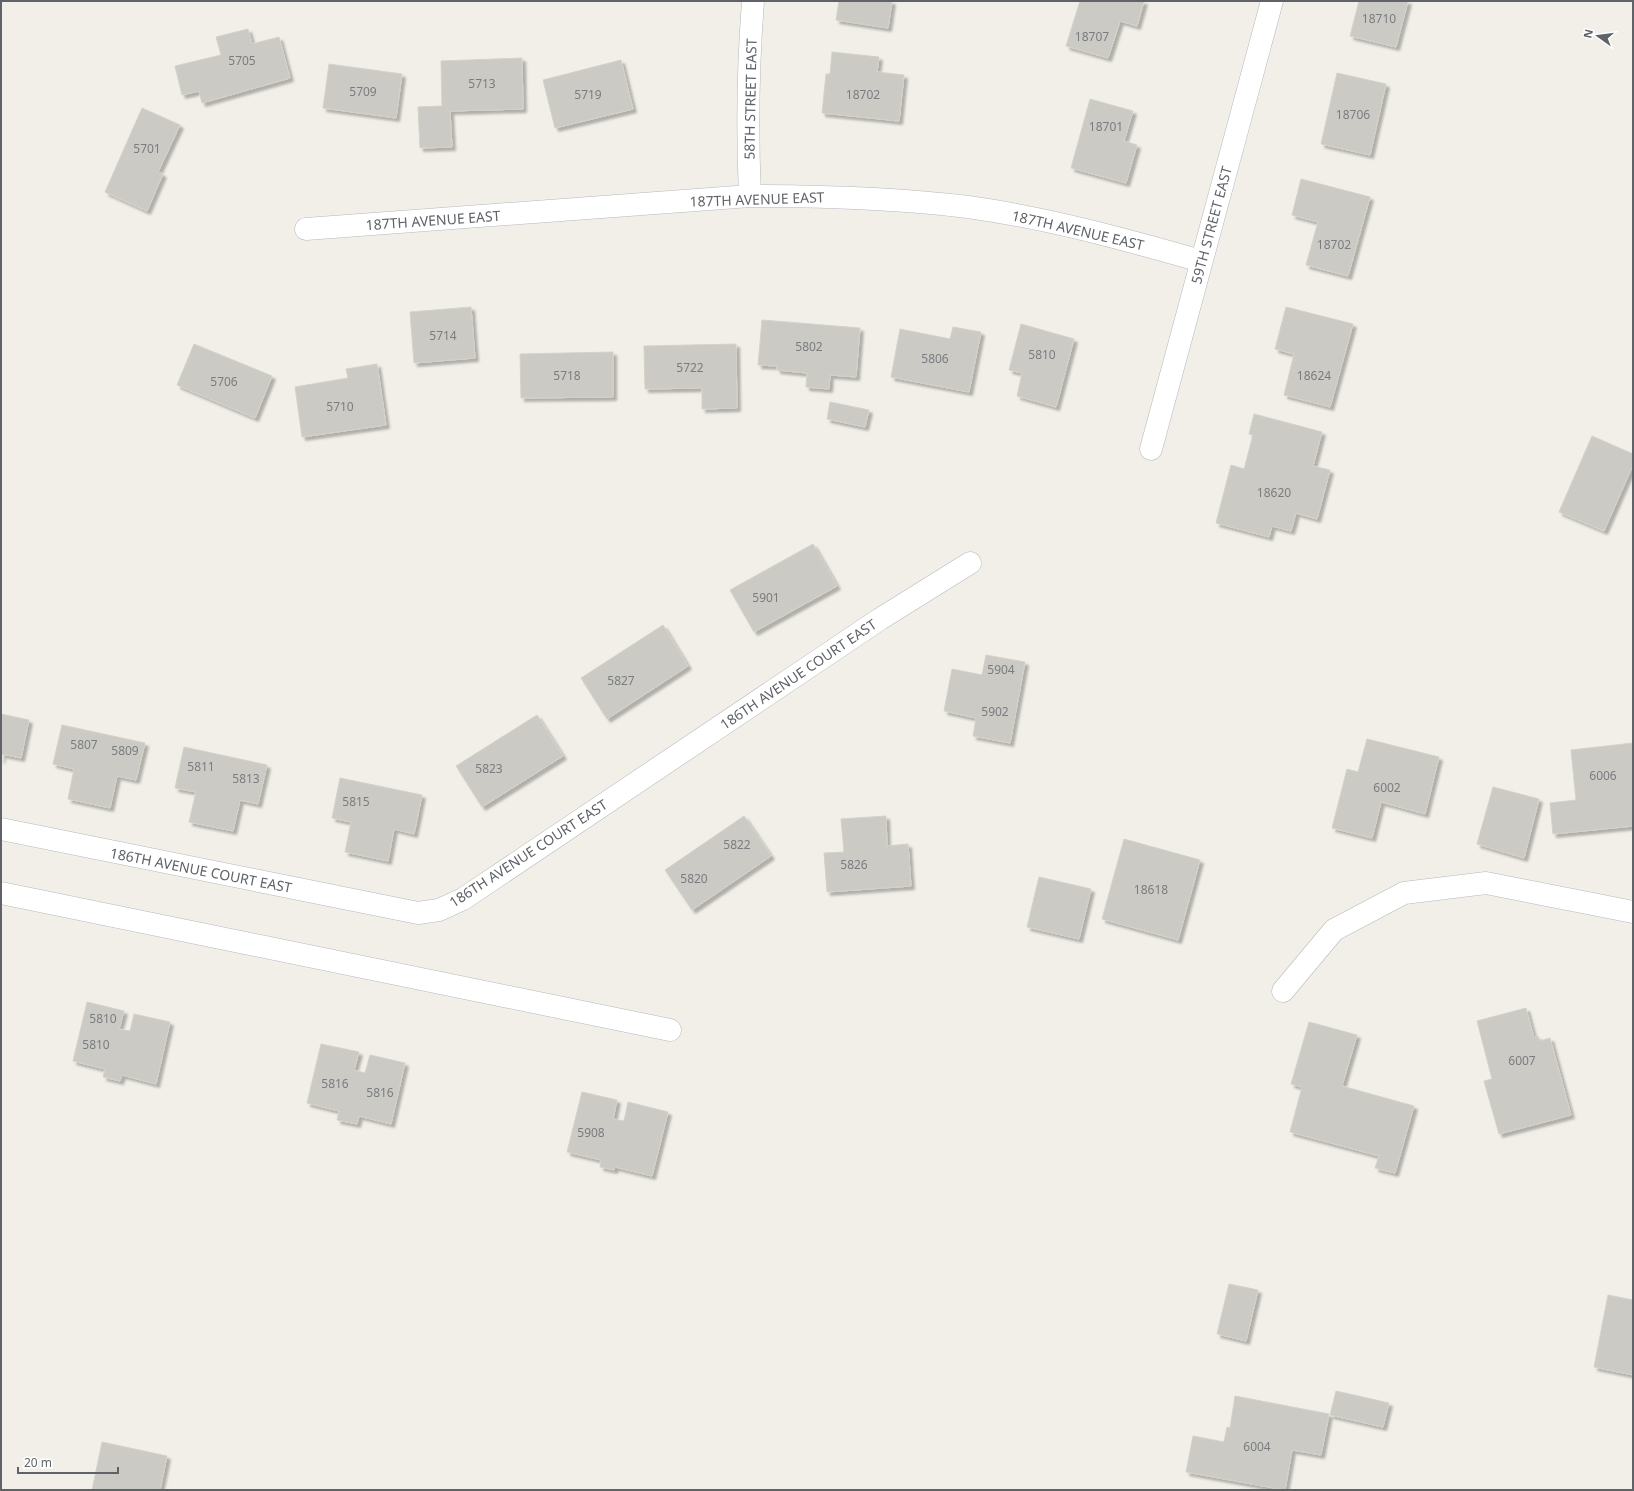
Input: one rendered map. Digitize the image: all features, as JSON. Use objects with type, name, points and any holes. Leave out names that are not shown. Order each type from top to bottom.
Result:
[{"type":"street","name":"58TH STREET EAST","points":[[750,196],[748,105],[753,1]]},
{"type":"street","name":"59TH STREET EAST","points":[[1151,449],[1272,1]]},
{"type":"street","name":"187TH AVENUE EAST","points":[[306,229],[750,196],[823,196],[888,199],[968,208],[1041,220],[1112,235],[1201,261]]},
{"type":"street","name":"186TH AVENUE COURT EAST","points":[[1,829],[356,902],[418,913],[439,910],[463,899],[866,628],[970,563]]},
{"type":"street","points":[[1283,991],[1334,930],[1404,893],[1486,883],[1633,912]]},
{"type":"street","points":[[1,893],[670,1030]]},
{"type":"building","points":[[839,1],[892,1],[888,28],[836,20]]},
{"type":"building","points":[[1080,1],[1144,1],[1137,26],[1120,21],[1108,58],[1066,46]]},
{"type":"building","points":[[1359,1],[1408,1],[1396,47],[1350,36]]},
{"type":"building","points":[[248,29],[252,44],[279,37],[290,78],[202,103],[199,91],[182,95],[175,66],[221,55],[216,37]]},
{"type":"building","points":[[832,52],[879,57],[877,72],[904,75],[899,121],[822,113],[826,74],[830,74]]},
{"type":"building","points":[[522,58],[523,109],[450,111],[452,147],[420,148],[418,107],[442,106],[441,61]]},
{"type":"building","points":[[621,60],[633,109],[555,128],[543,80]]},
{"type":"building","points":[[329,64],[402,74],[396,118],[323,108]]},
{"type":"building","points":[[1337,73],[1386,84],[1370,155],[1321,144]]},
{"type":"building","points":[[1090,99],[1133,111],[1124,141],[1137,145],[1126,183],[1071,168]]},
{"type":"building","points":[[142,108],[180,125],[158,172],[163,174],[147,211],[105,192]]},
{"type":"building","points":[[1301,179],[1370,197],[1348,276],[1306,265],[1318,222],[1292,215]]},
{"type":"building","points":[[471,307],[475,358],[414,363],[410,312]]},
{"type":"building","points":[[1286,307],[1353,324],[1330,407],[1284,395],[1294,354],[1275,349]]},
{"type":"building","points":[[762,320],[860,328],[856,377],[830,375],[829,389],[806,387],[807,373],[777,370],[777,366],[758,365]]},
{"type":"building","points":[[1021,324],[1074,339],[1056,407],[1017,396],[1022,373],[1009,370]]},
{"type":"building","points":[[953,327],[981,332],[969,392],[891,377],[900,329],[950,339]]},
{"type":"building","points":[[194,344],[272,376],[255,418],[177,385]]},
{"type":"building","points":[[736,344],[737,408],[702,409],[702,388],[645,389],[644,346]]},
{"type":"building","points":[[613,352],[613,397],[521,398],[520,354]]},
{"type":"building","points":[[377,364],[386,425],[302,437],[295,387],[348,378],[346,369]]},
{"type":"building","points":[[830,402],[869,410],[865,427],[827,419]]},
{"type":"building","points":[[1254,414],[1322,432],[1313,466],[1330,470],[1317,519],[1296,513],[1291,531],[1272,526],[1269,537],[1216,523],[1231,465],[1244,469],[1253,435],[1249,434]]},
{"type":"building","points":[[1592,436],[1633,454],[1633,465],[1604,531],[1559,512]]},
{"type":"building","points":[[813,544],[837,586],[754,632],[730,590]]},
{"type":"building","points":[[663,625],[688,666],[607,719],[581,678]]},
{"type":"building","points":[[986,655],[1025,662],[1010,743],[973,736],[976,718],[944,711],[952,669],[982,675]]},
{"type":"building","points":[[1,714],[29,720],[21,758],[2,754],[1,760]]},
{"type":"building","points":[[537,715],[563,756],[482,807],[456,766]]},
{"type":"building","points":[[62,725],[145,743],[136,780],[117,776],[110,808],[68,799],[74,769],[53,764]]},
{"type":"building","points":[[1367,739],[1439,757],[1425,814],[1381,802],[1372,838],[1332,828],[1347,769],[1358,772]]},
{"type":"building","points":[[1633,743],[1633,826],[1553,834],[1550,803],[1576,800],[1571,750]]},
{"type":"building","points":[[184,747],[267,765],[258,804],[240,800],[233,831],[189,822],[196,792],[175,788]]},
{"type":"building","points":[[340,778],[422,795],[414,834],[394,829],[388,861],[345,852],[351,822],[332,818]]},
{"type":"building","points":[[1493,787],[1539,799],[1524,858],[1477,844]]},
{"type":"building","points":[[744,816],[771,856],[692,910],[665,870]]},
{"type":"building","points":[[886,816],[887,846],[908,844],[911,886],[827,892],[824,853],[844,852],[841,819]]},
{"type":"building","points":[[1124,839],[1200,860],[1178,940],[1102,919]]},
{"type":"building","points":[[1039,877],[1091,889],[1079,939],[1027,927]]},
{"type":"building","points":[[87,1002],[124,1011],[119,1029],[130,1031],[134,1014],[170,1022],[156,1084],[122,1075],[120,1081],[103,1077],[105,1069],[73,1061]]},
{"type":"building","points":[[1526,1008],[1534,1038],[1538,1036],[1540,1041],[1550,1038],[1571,1115],[1499,1134],[1484,1081],[1492,1079],[1477,1021]]},
{"type":"building","points":[[1309,1022],[1357,1035],[1342,1086],[1414,1106],[1395,1173],[1375,1168],[1379,1156],[1290,1132],[1302,1087],[1291,1084]]},
{"type":"building","points":[[321,1044],[359,1052],[354,1070],[365,1073],[370,1055],[405,1063],[391,1124],[359,1116],[357,1124],[337,1120],[339,1111],[307,1103]]},
{"type":"building","points":[[582,1092],[617,1100],[613,1119],[624,1121],[628,1102],[668,1112],[652,1176],[615,1167],[614,1170],[600,1167],[601,1160],[567,1152]]},
{"type":"building","points":[[1229,1284],[1258,1290],[1246,1341],[1217,1334]]},
{"type":"building","points":[[1608,1295],[1633,1300],[1633,1375],[1594,1367]]},
{"type":"building","points":[[1336,1391],[1389,1403],[1383,1427],[1330,1415]]},
{"type":"building","points":[[1235,1396],[1329,1414],[1321,1455],[1292,1450],[1285,1490],[1186,1472],[1193,1436],[1224,1442],[1227,1427],[1230,1428]]},
{"type":"building","points":[[102,1442],[167,1456],[160,1490],[92,1490]]}]
